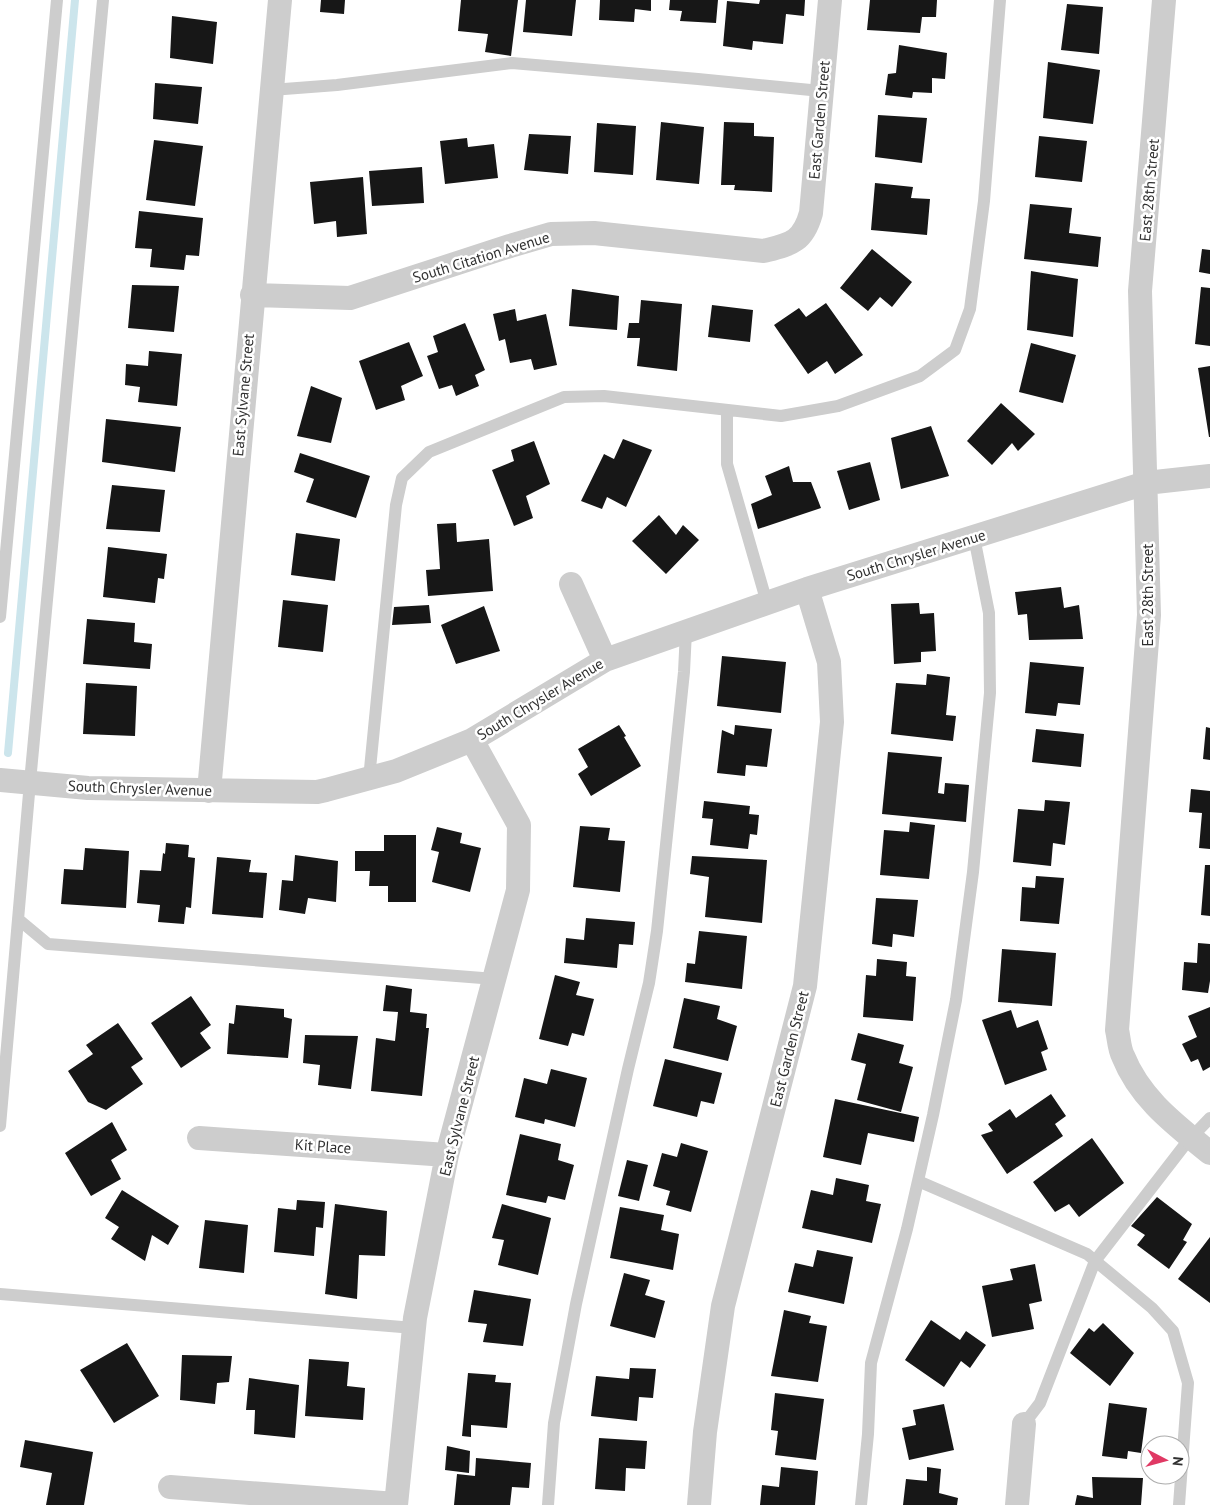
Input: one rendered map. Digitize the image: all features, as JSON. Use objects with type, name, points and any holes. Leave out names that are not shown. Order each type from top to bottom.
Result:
[{"type":"street","name":"East Sylvane Street","points":[[209,791],[252,295],[280,0]]},
{"type":"street","name":"East Garden Street","points":[[800,237],[808,226],[811,213],[830,0]]},
{"type":"street","name":"East 28th Street","points":[[1164,0],[1140,291],[1150,615],[1117,1030],[1122,1054],[1134,1080],[1157,1109],[1210,1154]]},
{"type":"street","name":"South Citation Avenue","points":[[252,295],[350,298],[551,234],[594,233],[764,250],[788,245],[800,237]]},
{"type":"street","name":"South Chrysler Avenue","points":[[0,780],[88,788],[317,792],[369,779],[396,771],[472,740],[605,660],[806,589],[1146,483],[1210,476]]},
{"type":"street","points":[[571,584],[605,660]]},
{"type":"street","name":"East Garden Street","points":[[699,1505],[705,1432],[723,1306],[805,986],[832,722],[829,662],[806,589]]},
{"type":"street","name":"East Sylvane Street","points":[[396,1504],[414,1328],[448,1155],[518,890],[519,825],[472,740]]},
{"type":"street","name":"Kit Place","points":[[199,1138],[448,1155]]},
{"type":"street","points":[[1017,1505],[1024,1424]]},
{"type":"street","points":[[170,1487],[396,1504]]},
{"type":"lane","points":[[0,617],[57,0]]},
{"type":"lane","points":[[0,1126],[103,0]]},
{"type":"lane","points":[[369,779],[396,505],[402,478],[429,452],[564,397],[604,396],[781,416],[838,406],[920,376],[955,350],[970,309],[983,211],[1000,0]]},
{"type":"lane","points":[[271,90],[337,85],[512,63],[698,78],[821,91]]},
{"type":"lane","points":[[727,410],[727,464],[767,603]]},
{"type":"lane","points":[[861,1505],[872,1363],[933,1115],[956,1000],[973,872],[990,693],[989,612],[974,537]]},
{"type":"lane","points":[[548,1505],[554,1423],[576,1304],[648,983],[657,931],[684,672],[686,631]]},
{"type":"lane","points":[[18,918],[48,944],[495,979]]},
{"type":"lane","points":[[1024,1424],[1040,1403],[1095,1261],[1191,1138],[1210,1118]]},
{"type":"lane","points":[[918,1181],[1087,1254],[1152,1308],[1173,1331],[1188,1383],[1179,1505]]},
{"type":"lane","points":[[0,1294],[414,1328]]},
{"type":"building","points":[[321,0],[345,0],[344,14],[320,12]]},
{"type":"building","points":[[461,0],[518,0],[511,56],[485,52],[488,34],[458,31]]},
{"type":"building","points":[[526,0],[576,0],[572,36],[523,32]]},
{"type":"building","points":[[600,0],[651,0],[651,11],[635,9],[634,22],[599,20]]},
{"type":"building","points":[[670,0],[718,0],[716,23],[680,21],[682,11],[669,10]]},
{"type":"building","points":[[760,0],[805,0],[804,16],[786,14],[783,44],[753,41],[752,50],[723,46],[727,1],[759,4]]},
{"type":"building","points":[[870,0],[937,0],[936,17],[922,17],[920,33],[867,30]]},
{"type":"building","points":[[1067,4],[1103,7],[1099,54],[1061,50]]},
{"type":"building","points":[[172,16],[217,22],[213,64],[170,58]]},
{"type":"building","points":[[899,45],[947,53],[945,79],[932,78],[932,93],[913,92],[912,98],[885,95],[888,74],[896,73]]},
{"type":"building","points":[[1048,62],[1100,70],[1093,124],[1043,118]]},
{"type":"building","points":[[155,83],[202,87],[198,124],[153,119]]},
{"type":"building","points":[[878,115],[927,118],[922,163],[875,157]]},
{"type":"building","points":[[661,122],[704,127],[699,184],[656,180]]},
{"type":"building","points":[[724,122],[754,123],[754,136],[774,137],[772,192],[734,190],[735,185],[721,185]]},
{"type":"building","points":[[597,123],[636,126],[633,175],[594,172]]},
{"type":"building","points":[[529,134],[571,136],[568,174],[524,170]]},
{"type":"building","points":[[1039,136],[1087,141],[1082,182],[1035,177]]},
{"type":"building","points":[[467,138],[468,147],[494,144],[498,178],[445,184],[440,141]]},
{"type":"building","points":[[154,140],[203,146],[195,206],[146,200]]},
{"type":"building","points":[[422,167],[424,203],[372,206],[369,171]]},
{"type":"building","points":[[363,177],[367,234],[337,237],[336,221],[314,224],[310,182]]},
{"type":"building","points":[[875,183],[913,187],[911,198],[930,199],[927,235],[871,230]]},
{"type":"building","points":[[1030,204],[1072,208],[1069,233],[1101,237],[1098,267],[1024,259]]},
{"type":"building","points":[[139,211],[203,218],[199,256],[186,255],[184,270],[150,267],[152,249],[135,248]]},
{"type":"building","points":[[872,249],[912,282],[892,307],[880,297],[868,311],[840,288]]},
{"type":"building","points":[[1202,249],[1210,250],[1210,274],[1199,272]]},
{"type":"building","points":[[1031,271],[1078,279],[1073,337],[1027,330]]},
{"type":"building","points":[[132,285],[179,286],[174,332],[128,328]]},
{"type":"building","points":[[1201,287],[1210,288],[1210,346],[1195,344]]},
{"type":"building","points":[[572,289],[619,296],[617,330],[569,326]]},
{"type":"building","points":[[641,300],[682,304],[677,371],[637,366],[640,338],[627,338],[629,323],[639,323]]},
{"type":"building","points":[[826,303],[863,355],[835,374],[827,361],[808,374],[774,325],[799,308],[806,317]]},
{"type":"building","points":[[712,305],[753,310],[750,342],[708,337]]},
{"type":"building","points":[[515,309],[517,321],[546,314],[557,365],[534,370],[531,359],[510,363],[505,339],[499,341],[493,314]]},
{"type":"building","points":[[465,323],[485,370],[475,375],[479,386],[456,396],[452,385],[439,389],[427,356],[438,352],[433,336]]},
{"type":"building","points":[[409,342],[423,376],[401,386],[405,400],[376,410],[359,361]]},
{"type":"building","points":[[1031,343],[1076,355],[1063,403],[1019,392]]},
{"type":"building","points":[[149,351],[182,354],[177,406],[138,402],[140,387],[125,385],[126,364],[148,366]]},
{"type":"building","points":[[1210,366],[1210,437],[1209,437],[1198,368]]},
{"type":"building","points":[[311,386],[342,398],[331,443],[297,436]]},
{"type":"building","points":[[1001,403],[1035,434],[1018,451],[1012,443],[992,465],[967,441]]},
{"type":"building","points":[[106,419],[181,427],[175,472],[102,462]]},
{"type":"building","points":[[931,426],[949,476],[901,489],[891,438]]},
{"type":"building","points":[[623,439],[652,450],[626,507],[607,497],[602,509],[581,501],[604,454],[614,459]]},
{"type":"building","points":[[534,441],[550,484],[526,496],[533,518],[514,526],[492,470],[514,461],[511,450]]},
{"type":"building","points":[[300,453],[370,476],[356,518],[306,502],[314,479],[294,472]]},
{"type":"building","points":[[870,462],[880,500],[849,510],[837,471]]},
{"type":"building","points":[[789,466],[793,482],[811,482],[821,508],[758,529],[751,504],[772,495],[765,476]]},
{"type":"building","points":[[112,485],[165,490],[160,532],[106,529]]},
{"type":"building","points":[[659,515],[676,535],[683,525],[699,540],[666,574],[632,541]]},
{"type":"building","points":[[456,523],[457,542],[489,539],[493,591],[428,596],[426,570],[440,569],[437,524]]},
{"type":"building","points":[[296,533],[340,539],[335,581],[291,575]]},
{"type":"building","points":[[108,547],[167,554],[164,579],[158,578],[155,603],[103,597]]},
{"type":"building","points":[[1061,587],[1064,608],[1079,605],[1083,639],[1029,640],[1027,614],[1018,615],[1015,592]]},
{"type":"building","points":[[283,600],[328,605],[323,652],[278,647]]},
{"type":"building","points":[[919,603],[920,614],[934,613],[936,651],[921,652],[921,662],[894,664],[891,604]]},
{"type":"building","points":[[429,605],[431,623],[392,625],[394,607]]},
{"type":"building","points":[[484,606],[500,651],[456,664],[441,625]]},
{"type":"building","points":[[87,619],[135,623],[134,642],[152,644],[150,669],[83,664]]},
{"type":"building","points":[[722,656],[786,662],[781,713],[717,706]]},
{"type":"building","points":[[1030,662],[1084,667],[1080,705],[1058,703],[1056,716],[1025,713]]},
{"type":"building","points":[[927,674],[950,677],[946,715],[956,716],[953,741],[891,734],[896,683],[926,685]]},
{"type":"building","points":[[86,683],[137,686],[135,736],[83,734]]},
{"type":"building","points":[[619,725],[641,766],[591,796],[578,774],[588,767],[578,749]]},
{"type":"building","points":[[735,725],[772,729],[767,767],[746,765],[745,776],[717,773],[722,730],[734,735]]},
{"type":"building","points":[[1206,727],[1210,728],[1210,760],[1203,759]]},
{"type":"building","points":[[1036,729],[1084,734],[1081,767],[1032,762]]},
{"type":"building","points":[[888,752],[942,757],[938,793],[944,794],[945,783],[969,785],[966,822],[882,814]]},
{"type":"building","points":[[1191,789],[1210,791],[1210,849],[1199,848],[1202,813],[1189,812]]},
{"type":"building","points":[[1045,800],[1070,802],[1065,845],[1053,843],[1051,866],[1013,862],[1018,809],[1044,811]]},
{"type":"building","points":[[704,801],[750,806],[749,814],[759,815],[757,835],[750,834],[748,849],[710,845],[713,819],[702,818]]},
{"type":"building","points":[[910,822],[935,825],[929,879],[880,875],[884,830],[909,832]]},
{"type":"building","points":[[580,826],[610,828],[608,840],[625,841],[620,892],[573,887]]},
{"type":"building","points":[[437,827],[462,833],[460,843],[481,848],[470,892],[432,882],[439,852],[431,850]]},
{"type":"building","points":[[384,835],[416,835],[416,902],[388,902],[388,886],[369,886],[370,871],[355,871],[355,851],[384,851]]},
{"type":"building","points":[[166,843],[189,845],[188,857],[195,858],[191,908],[186,907],[184,924],[158,922],[160,905],[137,903],[140,870],[161,871]]},
{"type":"building","points":[[85,848],[129,851],[126,908],[61,904],[64,869],[83,870]]},
{"type":"building","points":[[295,855],[338,861],[336,902],[308,898],[305,914],[279,910],[282,880],[293,881]]},
{"type":"building","points":[[692,856],[767,860],[762,923],[705,917],[709,877],[690,874]]},
{"type":"building","points":[[217,857],[251,860],[249,872],[267,873],[263,918],[212,914]]},
{"type":"building","points":[[1205,865],[1210,865],[1210,916],[1201,915]]},
{"type":"building","points":[[1036,876],[1064,878],[1059,924],[1020,921],[1022,887],[1035,888]]},
{"type":"building","points":[[876,898],[918,900],[914,937],[893,934],[892,947],[872,944]]},
{"type":"building","points":[[586,918],[635,922],[633,945],[619,944],[617,968],[564,963],[566,938],[584,940]]},
{"type":"building","points":[[699,931],[747,936],[742,989],[685,982],[687,963],[695,964]]},
{"type":"building","points":[[1198,943],[1210,944],[1210,981],[1208,993],[1182,990],[1184,962],[1197,963]]},
{"type":"building","points":[[1002,949],[1056,953],[1052,1006],[998,1002]]},
{"type":"building","points":[[877,959],[907,962],[906,976],[916,977],[913,1021],[863,1017],[866,975],[876,976]]},
{"type":"building","points":[[555,975],[580,982],[576,995],[594,999],[584,1036],[572,1033],[568,1046],[539,1039]]},
{"type":"building","points":[[386,985],[412,989],[410,1012],[427,1014],[426,1028],[429,1028],[422,1096],[371,1091],[376,1038],[395,1041],[398,1012],[383,1011]]},
{"type":"building","points":[[191,996],[211,1025],[200,1033],[211,1048],[181,1068],[151,1023]]},
{"type":"building","points":[[684,998],[720,1006],[717,1019],[737,1026],[728,1061],[673,1048]]},
{"type":"building","points":[[236,1005],[284,1009],[284,1017],[292,1019],[288,1058],[227,1054],[229,1023],[234,1024]]},
{"type":"building","points":[[1210,1007],[1210,1067],[1203,1071],[1198,1059],[1191,1062],[1182,1044],[1197,1037],[1188,1016]]},
{"type":"building","points":[[1011,1010],[1017,1028],[1038,1020],[1048,1049],[1041,1052],[1047,1070],[1005,1085],[982,1020]]},
{"type":"building","points":[[118,1023],[143,1059],[131,1067],[143,1084],[106,1110],[88,1102],[68,1071],[93,1054],[86,1045]]},
{"type":"building","points":[[858,1033],[904,1045],[899,1063],[913,1067],[901,1112],[857,1100],[866,1064],[851,1060]]},
{"type":"building","points":[[305,1035],[358,1036],[351,1089],[318,1085],[320,1065],[303,1063]]},
{"type":"building","points":[[665,1059],[722,1073],[714,1104],[701,1101],[697,1117],[653,1106]]},
{"type":"building","points":[[551,1069],[587,1078],[575,1127],[545,1119],[544,1124],[515,1117],[524,1078],[547,1084]]},
{"type":"building","points":[[1051,1094],[1066,1116],[1055,1124],[1063,1136],[1007,1174],[981,1135],[993,1131],[988,1124],[1010,1109],[1016,1118]]},
{"type":"building","points":[[835,1099],[919,1117],[914,1142],[868,1133],[861,1165],[823,1157]]},
{"type":"building","points":[[112,1122],[127,1150],[111,1160],[121,1179],[91,1196],[65,1153]]},
{"type":"building","points":[[520,1134],[561,1144],[558,1160],[574,1165],[565,1200],[548,1196],[546,1203],[506,1195]]},
{"type":"building","points":[[1092,1138],[1124,1183],[1079,1217],[1069,1204],[1055,1212],[1033,1182]]},
{"type":"building","points":[[681,1143],[708,1151],[691,1212],[666,1205],[670,1191],[653,1186],[662,1153],[677,1157]]},
{"type":"building","points":[[627,1160],[648,1165],[639,1201],[618,1196]]},
{"type":"building","points":[[836,1178],[869,1185],[866,1201],[881,1204],[872,1243],[802,1228],[811,1190],[833,1195]]},
{"type":"building","points":[[122,1190],[179,1226],[168,1245],[152,1235],[145,1261],[111,1239],[119,1227],[105,1218]]},
{"type":"building","points":[[1157,1197],[1192,1224],[1183,1240],[1187,1242],[1169,1269],[1137,1245],[1145,1235],[1131,1226]]},
{"type":"building","points":[[297,1200],[325,1202],[323,1228],[316,1227],[314,1256],[274,1252],[278,1208],[296,1210]]},
{"type":"building","points":[[335,1204],[387,1211],[385,1256],[359,1255],[357,1299],[325,1294]]},
{"type":"building","points":[[502,1204],[551,1218],[538,1275],[498,1265],[504,1240],[492,1238]]},
{"type":"building","points":[[620,1207],[664,1215],[661,1230],[679,1234],[673,1270],[610,1258]]},
{"type":"building","points":[[205,1220],[248,1225],[244,1273],[199,1268]]},
{"type":"building","points":[[1210,1237],[1210,1303],[1178,1279]]},
{"type":"building","points":[[817,1250],[853,1257],[844,1304],[788,1292],[795,1263],[813,1267]]},
{"type":"building","points":[[1035,1264],[1042,1301],[1029,1304],[1034,1329],[992,1337],[982,1286],[1013,1280],[1010,1269]]},
{"type":"building","points":[[624,1273],[650,1280],[645,1295],[665,1301],[655,1338],[610,1326]]},
{"type":"building","points":[[474,1290],[531,1299],[523,1346],[483,1342],[487,1324],[468,1322]]},
{"type":"building","points":[[784,1310],[811,1316],[809,1323],[827,1326],[818,1382],[771,1376]]},
{"type":"building","points":[[931,1320],[960,1340],[966,1331],[986,1345],[970,1368],[961,1361],[944,1387],[905,1360]]},
{"type":"building","points":[[1103,1323],[1134,1353],[1110,1386],[1070,1353],[1089,1328],[1094,1332]]},
{"type":"building","points":[[127,1343],[159,1396],[114,1423],[80,1370]]},
{"type":"building","points":[[182,1355],[232,1356],[229,1382],[217,1383],[215,1404],[180,1400]]},
{"type":"building","points":[[309,1359],[349,1362],[347,1386],[365,1388],[363,1420],[305,1416]]},
{"type":"building","points":[[630,1368],[656,1369],[653,1398],[639,1397],[637,1421],[591,1416],[596,1376],[629,1379]]},
{"type":"building","points":[[468,1373],[496,1375],[495,1382],[511,1383],[507,1428],[471,1425],[471,1437],[462,1436]]},
{"type":"building","points":[[249,1378],[299,1385],[295,1438],[254,1434],[255,1410],[246,1410]]},
{"type":"building","points":[[775,1393],[824,1399],[816,1460],[775,1455],[778,1431],[771,1430]]},
{"type":"building","points":[[1109,1403],[1147,1408],[1143,1435],[1140,1435],[1140,1453],[1128,1451],[1127,1459],[1102,1456]]},
{"type":"building","points":[[944,1404],[954,1450],[909,1460],[902,1428],[916,1425],[913,1410]]},
{"type":"building","points":[[599,1438],[647,1441],[645,1469],[626,1468],[625,1491],[595,1489]]},
{"type":"building","points":[[25,1440],[93,1452],[84,1505],[46,1505],[52,1473],[20,1467]]},
{"type":"building","points":[[447,1446],[470,1451],[469,1473],[445,1470]]},
{"type":"building","points":[[476,1458],[531,1463],[529,1488],[512,1487],[510,1505],[454,1505],[457,1474],[475,1476]]},
{"type":"building","points":[[781,1467],[818,1471],[815,1505],[760,1505],[762,1485],[779,1487]]},
{"type":"building","points":[[927,1467],[941,1469],[939,1493],[958,1498],[957,1505],[903,1505],[906,1479],[927,1481]]},
{"type":"building","points":[[1092,1477],[1140,1478],[1140,1485],[1142,1485],[1141,1505],[1075,1505],[1077,1495],[1093,1498]]},
{"type":"waterway","points":[[8,753],[75,0]]}]
